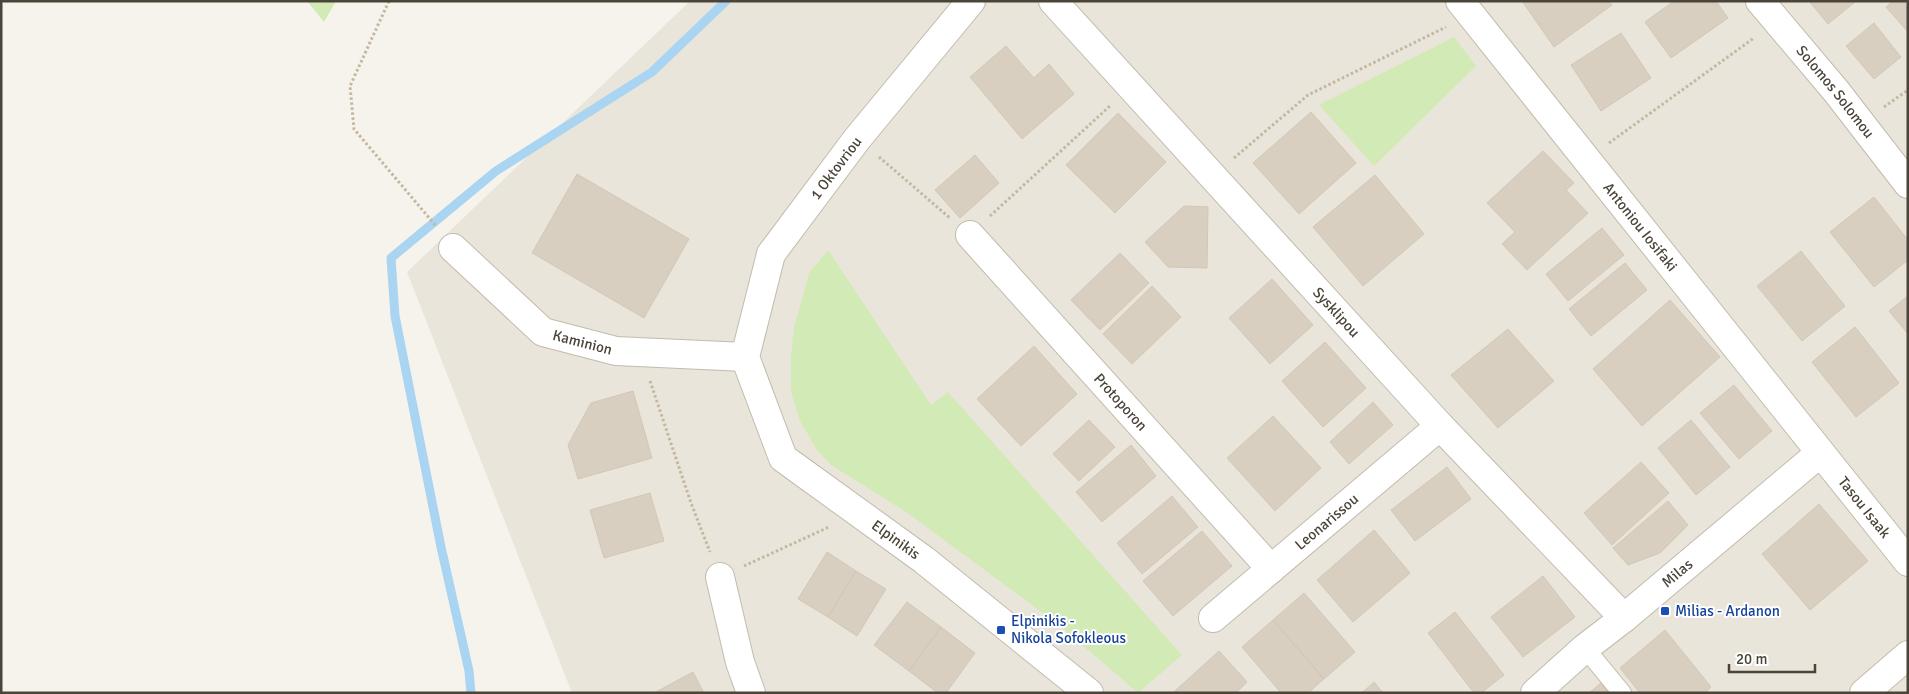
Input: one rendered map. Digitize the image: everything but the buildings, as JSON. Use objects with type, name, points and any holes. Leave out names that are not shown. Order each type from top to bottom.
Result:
[{"type":"street","name":"1 Oktovriou","points":[[745,357],[771,254],[857,139],[972,1]]},
{"type":"street","name":"Sysklipou","points":[[1053,1],[1440,426],[1624,618]]},
{"type":"street","name":"Solomos Solomou","points":[[1760,1],[1836,91],[1908,184]]},
{"type":"street","name":"Antoniou Iosifaki","points":[[1466,8],[1820,453]]},
{"type":"street","name":"Protoporon","points":[[970,234],[1271,569]]},
{"type":"street","name":"Kaminion","points":[[453,248],[543,332],[616,351],[745,357]]},
{"type":"street","name":"Elpinikis","points":[[745,357],[783,458],[924,560],[1089,693]]},
{"type":"street","name":"Leonarissou","points":[[1213,618],[1440,426]]},
{"type":"street","name":"Tasou Isaak","points":[[1820,453],[1908,562]]},
{"type":"street","name":"Milas","points":[[1535,693],[1585,648],[1624,618],[1820,453]]},
{"type":"street","points":[[720,577],[740,662],[751,693]]},
{"type":"street","points":[[1864,693],[1908,655]]},
{"type":"lane","points":[[1585,648],[1622,693]]},
{"type":"path","points":[[389,1],[350,86],[354,129],[453,248]]},
{"type":"path","points":[[1213,177],[1308,95],[1466,8]]},
{"type":"path","points":[[1586,159],[1778,22]]},
{"type":"path","points":[[857,139],[970,234],[1131,87]]},
{"type":"path","points":[[640,352],[691,503],[720,577],[859,513]]},
{"type":"shaded area","points":[[690,1],[1908,1],[1908,693],[572,693],[407,272]]},
{"type":"green space","points":[[307,1],[336,1],[324,22]]},
{"type":"green space","points":[[1454,37],[1476,66],[1374,166],[1319,105]]},
{"type":"green space","points":[[828,250],[931,405],[948,392],[1182,655],[1138,693],[1060,626],[909,514],[831,465],[817,450],[800,421],[791,392],[791,355],[794,328],[809,273]]},
{"type":"waterway","points":[[471,693],[469,671],[441,547],[395,316],[391,258],[496,171],[652,72],[726,1]]},
{"type":"place","name":"Milias - Ardanon","points":[[1665,611]]},
{"type":"place","name":"Elpinikis - Nikola Sofokleous","points":[[1001,630]]}]
